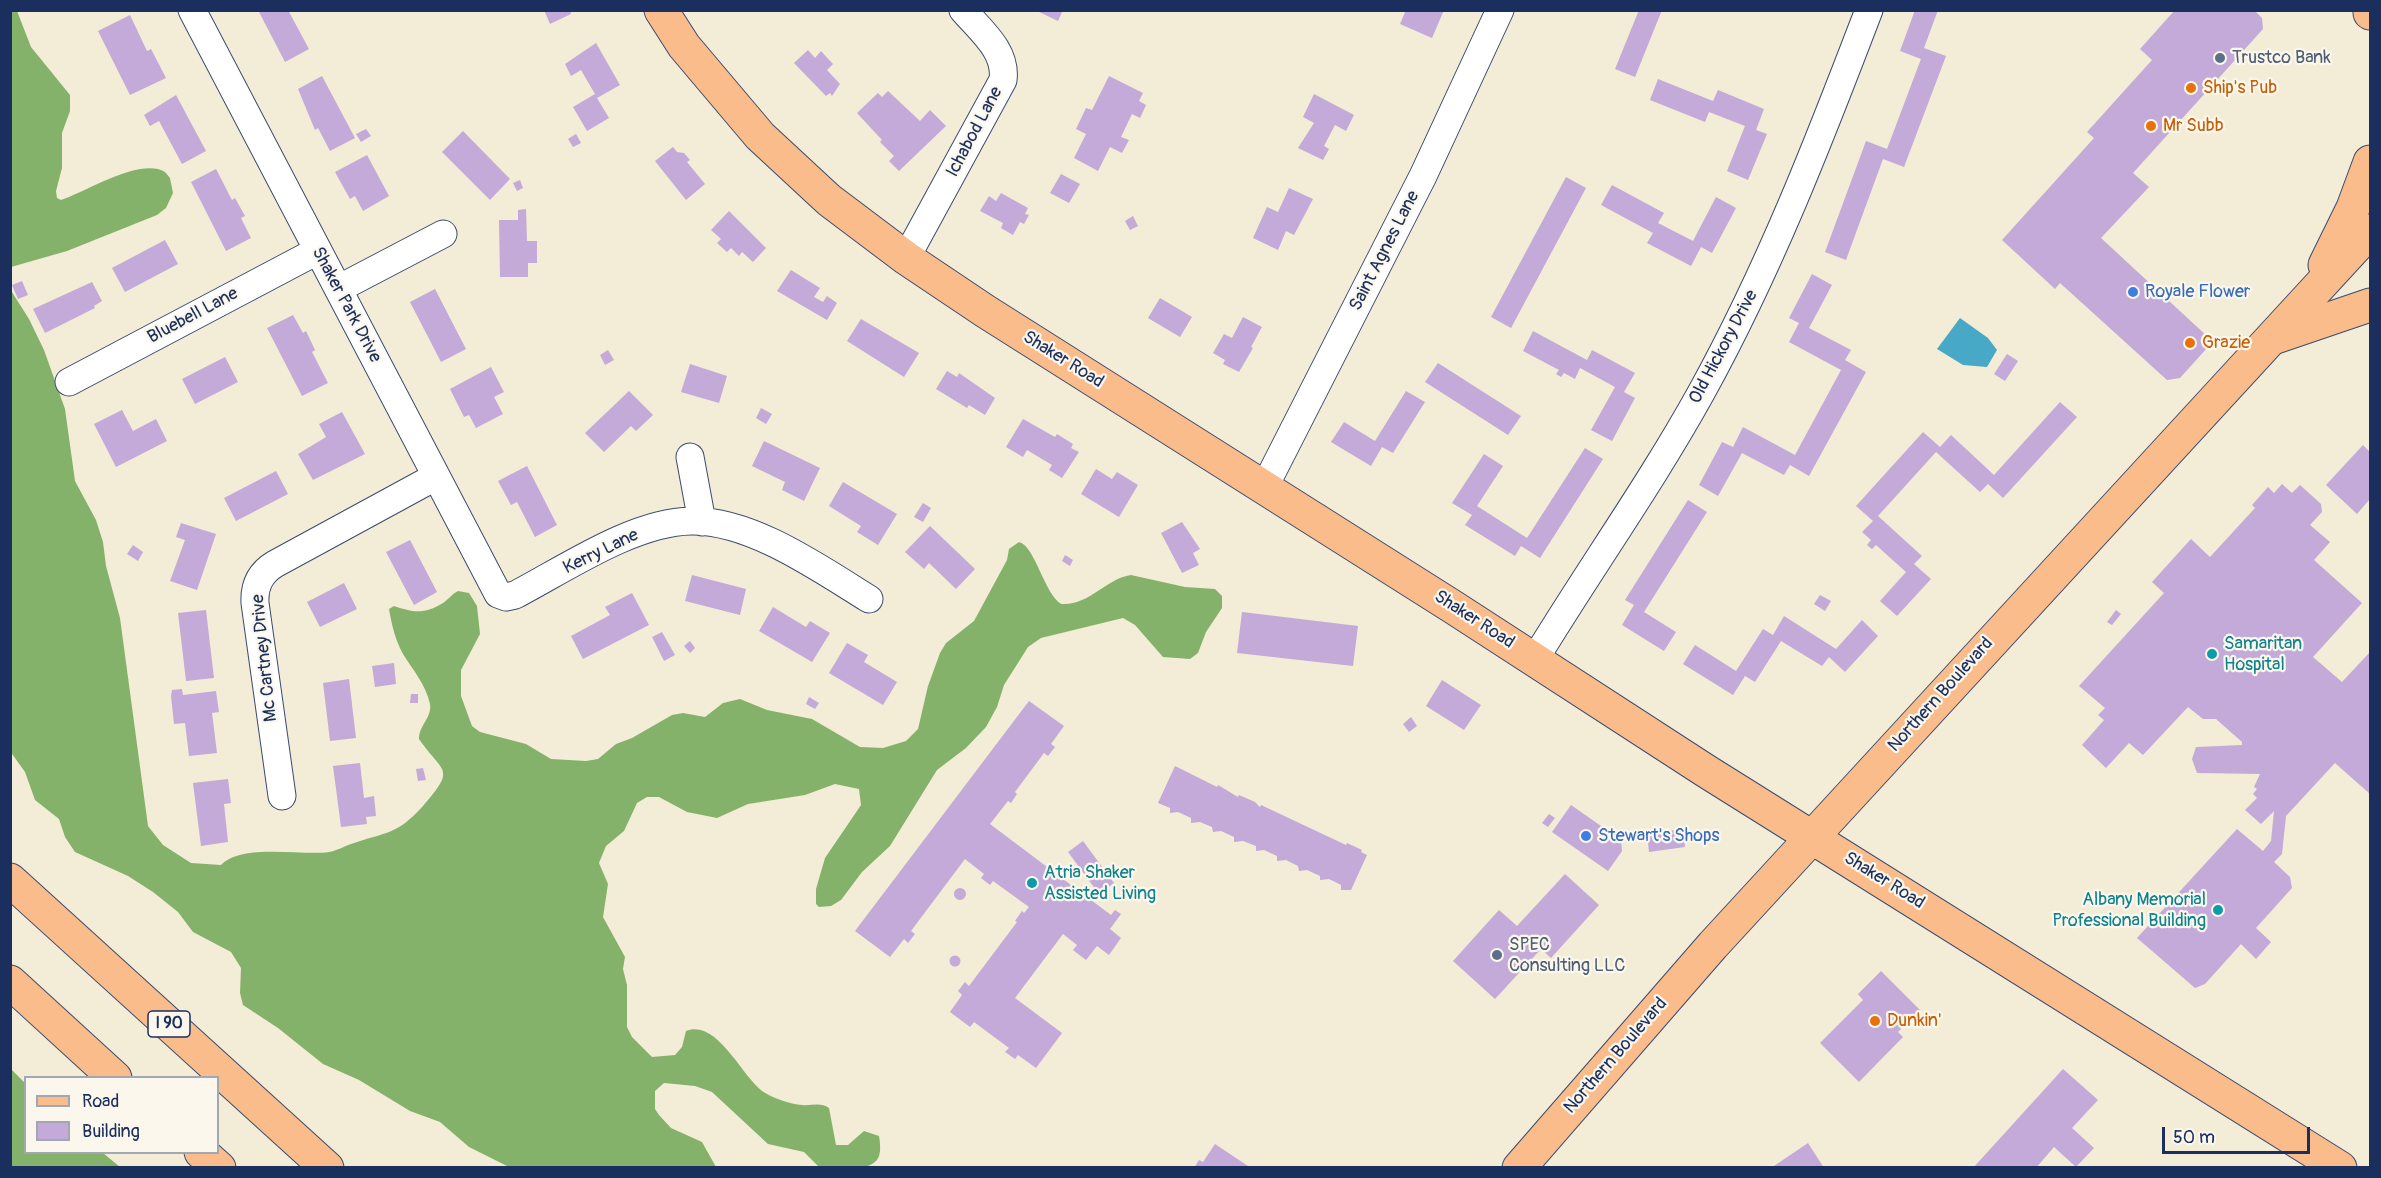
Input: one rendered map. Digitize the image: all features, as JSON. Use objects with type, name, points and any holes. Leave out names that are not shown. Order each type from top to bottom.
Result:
[{"type":"main road","name":"Shaker Road","points":[[661,10],[710,78],[760,136],[829,200],[906,258],[985,311],[1535,659],[1706,771],[2340,1167]]},
{"type":"main road","points":[[2304,306],[2353,208],[2370,162]]},
{"type":"main road","name":"Northern Boulevard","points":[[1519,1167],[1705,954],[2031,597],[2276,337],[2370,231]]},
{"type":"main road","points":[[2276,337],[2370,304]]},
{"type":"main road","name":"I 90","points":[[10,880],[327,1167]]},
{"type":"main road","points":[[10,982],[114,1076]]},
{"type":"main road","points":[[190,1154],[202,1167]]},
{"type":"main road","points":[[203,1154],[219,1167]]},
{"type":"street","name":"Shaker Park Drive","points":[[192,10],[435,477],[495,589],[504,596]]},
{"type":"street","name":"Ichabod Lane","points":[[906,258],[1003,80],[1004,68],[998,51],[963,10]]},
{"type":"street","name":"Saint Agnes Lane","points":[[1264,488],[1423,176],[1500,10]]},
{"type":"street","name":"Old Hickory Drive","points":[[1535,659],[1656,468],[1700,394],[1741,316],[1777,243],[1869,10]]},
{"type":"street","points":[[339,290],[443,234]]},
{"type":"street","name":"Bluebell Lane","points":[[69,382],[317,251]]},
{"type":"street","points":[[690,457],[702,522]]},
{"type":"street","name":"Mc Cartney Drive","points":[[282,796],[255,603],[257,584],[264,572],[275,564],[435,477]]},
{"type":"street","name":"Kerry Lane","points":[[504,596],[515,596],[640,533],[671,524],[702,522],[735,529],[775,545],[869,599]]},
{"type":"green space","points":[[10,11],[17,11],[31,47],[70,95],[70,111],[62,133],[62,168],[56,191],[57,198],[61,200],[113,177],[142,169],[165,172],[170,178],[173,193],[166,208],[157,215],[67,251],[11,267]]},
{"type":"green space","points":[[10,289],[29,319],[44,350],[65,409],[75,481],[96,520],[103,542],[106,566],[120,618],[148,826],[163,845],[191,863],[221,865],[231,858],[257,852],[332,851],[390,832],[414,816],[434,793],[443,777],[443,771],[419,739],[430,704],[422,684],[396,638],[389,609],[394,606],[425,611],[443,603],[458,591],[469,593],[477,606],[480,634],[461,670],[461,696],[472,726],[480,732],[526,744],[551,759],[586,761],[598,759],[616,744],[632,738],[672,715],[683,713],[705,717],[723,703],[740,699],[767,710],[812,719],[860,747],[883,748],[906,741],[918,729],[928,686],[940,653],[946,643],[974,621],[1007,560],[1009,549],[1019,542],[1025,545],[1030,552],[1050,590],[1061,604],[1080,601],[1122,577],[1131,575],[1185,587],[1215,589],[1222,596],[1222,608],[1206,632],[1198,653],[1190,659],[1163,657],[1135,625],[1123,618],[1041,638],[1028,647],[1004,685],[997,707],[986,727],[966,748],[937,770],[890,846],[862,872],[841,900],[831,906],[819,907],[816,904],[816,889],[825,858],[861,805],[859,789],[835,784],[805,795],[748,804],[717,818],[687,812],[659,797],[647,797],[637,803],[624,831],[606,846],[599,863],[608,884],[603,917],[625,957],[623,969],[627,985],[627,1027],[632,1037],[652,1057],[675,1055],[682,1047],[686,1031],[697,1029],[708,1033],[728,1050],[754,1083],[766,1094],[792,1103],[829,1108],[836,1145],[848,1145],[864,1131],[879,1136],[880,1151],[875,1162],[852,1169],[819,1167],[804,1152],[768,1144],[712,1092],[695,1086],[664,1083],[655,1091],[655,1109],[671,1128],[702,1142],[716,1167],[509,1167],[469,1147],[440,1122],[410,1111],[359,1080],[323,1064],[278,1028],[243,1005],[240,993],[241,968],[231,952],[193,932],[178,912],[153,892],[128,876],[75,852],[65,837],[59,819],[35,800],[25,772],[10,751]]},
{"type":"green space","points":[[11,1069],[24,1082],[24,1154],[104,1154],[120,1167],[11,1167]]},
{"type":"water","points":[[1960,318],[1988,338],[1997,350],[1987,367],[1963,365],[1937,349]]},
{"type":"building","points":[[258,10],[288,10],[309,49],[285,62]]},
{"type":"building","points":[[544,10],[570,10],[571,14],[550,24]]},
{"type":"building","points":[[1035,10],[1063,10],[1058,21]]},
{"type":"building","points":[[1406,10],[1444,10],[1432,38],[1400,24]]},
{"type":"building","points":[[1639,10],[1662,10],[1635,77],[1615,69]]},
{"type":"building","points":[[1915,10],[1938,10],[1924,48],[1946,56],[1904,167],[1883,159],[1846,260],[1825,252],[1866,141],[1887,149],[1921,59],[1900,51]]},
{"type":"building","points":[[2175,10],[2254,10],[2262,18],[2263,29],[2133,173],[2149,187],[2101,238],[2208,337],[2208,347],[2180,378],[2167,380],[2060,283],[2055,289],[2002,240],[2094,138],[2087,132],[2152,60],[2140,49]]},
{"type":"building","points":[[130,15],[147,51],[151,49],[166,78],[130,95],[98,31]]},
{"type":"building","points":[[596,43],[620,85],[597,98],[609,118],[587,131],[573,107],[595,94],[581,70],[571,76],[565,64]]},
{"type":"building","points":[[808,50],[815,58],[821,51],[833,64],[827,70],[840,84],[832,96],[830,93],[826,96],[794,63]]},
{"type":"building","points":[[322,76],[355,138],[330,151],[318,128],[315,130],[298,89]]},
{"type":"building","points":[[1109,76],[1143,93],[1139,101],[1146,105],[1140,118],[1132,114],[1121,137],[1129,140],[1122,153],[1110,147],[1098,171],[1074,158],[1086,134],[1076,129],[1086,108],[1092,110]]},
{"type":"building","points":[[1658,79],[1713,101],[1718,90],[1764,109],[1756,130],[1767,134],[1748,180],[1727,171],[1745,126],[1709,112],[1705,122],[1650,100]]},
{"type":"building","points":[[888,91],[920,121],[930,110],[946,126],[899,171],[889,161],[894,156],[857,113],[878,93],[882,97]]},
{"type":"building","points":[[1314,94],[1354,115],[1346,131],[1335,125],[1324,146],[1329,149],[1323,160],[1298,148],[1314,123],[1303,117]]},
{"type":"building","points":[[176,95],[206,151],[182,164],[159,121],[150,126],[144,115]]},
{"type":"building","points":[[366,129],[371,136],[361,142],[356,134]]},
{"type":"building","points":[[463,131],[510,179],[490,200],[442,152]]},
{"type":"building","points":[[576,134],[581,143],[573,147],[568,139]]},
{"type":"building","points":[[673,147],[677,152],[684,153],[690,160],[687,162],[705,184],[686,200],[655,161]]},
{"type":"building","points":[[367,155],[389,196],[363,211],[355,196],[350,199],[335,172]]},
{"type":"building","points":[[216,169],[232,200],[235,198],[245,216],[241,218],[251,238],[226,251],[191,182]]},
{"type":"building","points":[[1061,174],[1080,184],[1069,203],[1050,193]]},
{"type":"building","points":[[1566,177],[1586,188],[1511,328],[1491,317]]},
{"type":"building","points":[[520,180],[523,188],[517,191],[513,183]]},
{"type":"building","points":[[1612,185],[1664,213],[1658,223],[1693,241],[1716,197],[1736,208],[1712,253],[1701,247],[1691,266],[1647,243],[1653,233],[1601,205]]},
{"type":"building","points":[[1289,188],[1313,199],[1294,235],[1286,231],[1278,250],[1253,238],[1267,207],[1278,212]]},
{"type":"building","points":[[1001,193],[1028,208],[1025,214],[1029,215],[1024,224],[1020,222],[1013,235],[1001,228],[1003,223],[980,211],[989,196],[996,201]]},
{"type":"building","points":[[526,209],[527,241],[537,241],[537,263],[528,263],[528,277],[500,277],[499,220],[518,220],[518,210]]},
{"type":"building","points":[[729,211],[766,248],[753,262],[742,252],[739,256],[731,248],[727,252],[717,243],[721,239],[711,230]]},
{"type":"building","points":[[1133,216],[1138,226],[1130,230],[1125,221]]},
{"type":"building","points":[[165,240],[178,264],[125,292],[112,268]]},
{"type":"building","points":[[791,270],[820,288],[814,297],[823,302],[827,296],[837,303],[827,320],[777,291]]},
{"type":"building","points":[[1812,274],[1832,285],[1809,328],[1851,350],[1845,360],[1866,372],[1809,476],[1790,465],[1784,475],[1742,453],[1718,496],[1699,485],[1722,442],[1733,447],[1743,427],[1795,455],[1841,370],[1789,342],[1799,323],[1789,318]]},
{"type":"building","points":[[22,281],[28,295],[18,299],[12,285]]},
{"type":"building","points":[[92,282],[102,301],[94,306],[95,308],[45,333],[33,309]]},
{"type":"building","points":[[435,289],[466,349],[441,362],[410,302]]},
{"type":"building","points":[[1160,298],[1192,317],[1180,337],[1148,318]]},
{"type":"building","points":[[293,315],[303,333],[306,331],[315,350],[312,352],[328,383],[302,396],[267,328]]},
{"type":"building","points":[[1243,317],[1262,327],[1239,372],[1223,364],[1225,360],[1213,353],[1224,334],[1232,338]]},
{"type":"building","points":[[861,319],[919,353],[904,377],[847,341]]},
{"type":"building","points":[[1533,331],[1587,360],[1592,350],[1635,373],[1624,392],[1635,398],[1612,441],[1591,430],[1615,387],[1580,368],[1575,379],[1564,373],[1561,377],[1556,374],[1559,370],[1523,351]]},
{"type":"building","points":[[608,350],[614,360],[605,365],[600,355]]},
{"type":"building","points":[[2007,354],[2018,361],[2005,381],[1994,374]]},
{"type":"building","points":[[225,357],[238,382],[195,404],[182,379]]},
{"type":"building","points":[[1438,363],[1521,416],[1508,435],[1425,382]]},
{"type":"building","points":[[690,364],[727,376],[719,403],[681,392]]},
{"type":"building","points":[[491,367],[504,392],[494,397],[503,414],[476,428],[469,415],[464,417],[450,389]]},
{"type":"building","points":[[947,371],[957,377],[959,373],[995,398],[985,415],[969,405],[967,408],[936,389]]},
{"type":"building","points":[[629,391],[653,415],[636,431],[631,426],[604,452],[585,433]]},
{"type":"building","points":[[1406,391],[1425,402],[1393,453],[1382,447],[1371,466],[1331,442],[1344,422],[1375,441]]},
{"type":"building","points":[[2060,402],[2077,417],[2003,498],[1988,484],[1980,492],[1936,452],[1878,516],[1922,556],[1914,564],[1931,579],[1897,616],[1880,601],[1906,572],[1876,545],[1872,549],[1867,545],[1871,540],[1862,532],[1873,521],[1856,506],[1923,432],[1940,447],[1951,435],[1994,475]]},
{"type":"building","points":[[761,408],[772,414],[766,424],[756,418]]},
{"type":"building","points":[[122,410],[133,431],[156,419],[167,441],[116,467],[94,424]]},
{"type":"building","points":[[342,412],[365,454],[313,480],[298,454],[326,437],[319,424]]},
{"type":"building","points":[[1023,419],[1055,437],[1057,434],[1073,444],[1071,448],[1079,452],[1062,478],[1049,470],[1052,465],[1027,450],[1023,457],[1006,447]]},
{"type":"building","points":[[764,441],[820,468],[804,501],[782,490],[785,482],[752,466]]},
{"type":"building","points":[[2363,445],[2370,452],[2370,499],[2357,514],[2326,485]]},
{"type":"building","points":[[1585,448],[1603,459],[1540,558],[1521,546],[1515,556],[1465,525],[1472,515],[1452,503],[1484,454],[1503,466],[1477,506],[1527,538]]},
{"type":"building","points":[[527,466],[557,525],[535,537],[517,502],[511,505],[498,481]]},
{"type":"building","points":[[1096,469],[1112,479],[1117,472],[1138,485],[1119,517],[1081,494]]},
{"type":"building","points":[[276,471],[288,494],[236,521],[224,498]]},
{"type":"building","points":[[843,482],[897,514],[878,545],[857,532],[861,526],[829,506]]},
{"type":"building","name":"Samaritan Hospital","points":[[2282,484],[2292,493],[2300,485],[2321,504],[2322,512],[2310,525],[2330,542],[2314,560],[2362,603],[2313,657],[2342,682],[2370,652],[2370,794],[2335,763],[2286,816],[2282,854],[2274,862],[2290,877],[2292,888],[2256,928],[2271,942],[2256,959],[2241,944],[2205,984],[2195,988],[2137,938],[2237,829],[2263,851],[2271,841],[2274,811],[2261,824],[2245,810],[2257,798],[2253,794],[2257,789],[2254,787],[2260,774],[2197,773],[2192,759],[2196,747],[2242,745],[2242,742],[2216,719],[2203,719],[2188,707],[2143,755],[2129,743],[2106,768],[2082,745],[2104,720],[2098,715],[2105,708],[2079,686],[2164,593],[2152,582],[2191,539],[2210,557],[2255,508],[2252,505],[2268,487],[2274,493]]},
{"type":"building","points":[[1688,500],[1707,512],[1644,612],[1676,632],[1664,651],[1622,625],[1634,605],[1625,600]]},
{"type":"building","points":[[923,503],[931,508],[923,522],[914,517]]},
{"type":"building","points":[[1182,522],[1200,549],[1193,553],[1199,565],[1182,573],[1161,533]]},
{"type":"building","points":[[181,523],[216,534],[197,590],[170,581],[185,540],[176,537]]},
{"type":"building","points":[[930,526],[975,569],[956,589],[929,563],[924,569],[905,552]]},
{"type":"building","points":[[410,540],[437,592],[414,605],[386,552]]},
{"type":"building","points":[[133,545],[143,552],[138,561],[127,554]]},
{"type":"building","points":[[1065,555],[1073,560],[1070,566],[1062,561]]},
{"type":"building","points":[[692,575],[746,589],[740,615],[685,601]]},
{"type":"building","points":[[344,583],[357,609],[320,627],[307,602]]},
{"type":"building","points":[[632,593],[649,625],[583,659],[571,636],[610,615],[605,607]]},
{"type":"building","points":[[1820,595],[1831,601],[1825,611],[1814,604]]},
{"type":"building","points":[[773,607],[806,627],[810,621],[830,633],[812,662],[759,631]]},
{"type":"building","points":[[206,610],[214,678],[186,681],[178,613]]},
{"type":"building","points":[[2116,610],[2121,614],[2112,625],[2107,622]]},
{"type":"building","points":[[1242,612],[1358,626],[1353,666],[1237,653]]},
{"type":"building","points":[[1784,616],[1836,649],[1862,620],[1878,636],[1845,672],[1829,657],[1822,666],[1781,641],[1755,682],[1745,676],[1733,695],[1683,664],[1695,645],[1736,671],[1763,629],[1773,635]]},
{"type":"building","points":[[662,632],[675,655],[664,661],[652,637]]},
{"type":"building","points":[[690,641],[695,648],[690,653],[684,646]]},
{"type":"building","points":[[847,643],[868,655],[864,662],[897,682],[883,705],[829,673]]},
{"type":"building","points":[[394,663],[396,684],[375,687],[372,666]]},
{"type":"building","points":[[349,679],[356,738],[330,741],[323,683]]},
{"type":"building","points":[[1442,680],[1481,705],[1464,730],[1426,706]]},
{"type":"building","points":[[182,689],[183,695],[216,691],[219,712],[212,713],[217,753],[189,756],[185,723],[174,724],[171,696],[172,690]]},
{"type":"building","points":[[411,694],[418,694],[418,703],[410,703]]},
{"type":"building","points":[[809,697],[819,703],[815,709],[806,704]]},
{"type":"building","name":"Atria Shaker Assisted Living","points":[[1029,701],[1064,726],[1051,744],[1055,747],[1048,756],[1044,753],[1015,792],[1017,794],[1011,803],[1008,801],[990,824],[1111,915],[1115,910],[1121,914],[1110,929],[1121,938],[1109,955],[1097,946],[1086,960],[1073,950],[1077,945],[1063,934],[1015,998],[1062,1033],[1036,1068],[1018,1055],[1015,1059],[1005,1052],[1009,1048],[974,1022],[970,1027],[950,1012],[962,995],[958,991],[965,982],[969,986],[1017,922],[1015,921],[1022,911],[1024,913],[1029,907],[993,881],[990,885],[981,878],[984,874],[965,859],[911,931],[915,934],[908,943],[904,939],[890,957],[855,931]]},
{"type":"building","points":[[1411,717],[1417,726],[1409,732],[1403,724]]},
{"type":"building","points":[[360,763],[364,798],[374,796],[376,816],[366,817],[367,824],[341,827],[333,766]]},
{"type":"building","points":[[1175,766],[1217,787],[1218,785],[1238,797],[1239,795],[1255,802],[1260,807],[1261,805],[1346,845],[1347,843],[1362,850],[1361,852],[1367,855],[1351,890],[1341,890],[1341,885],[1329,879],[1320,880],[1320,876],[1307,870],[1299,871],[1298,866],[1286,860],[1277,861],[1277,856],[1264,850],[1256,851],[1256,846],[1243,841],[1234,842],[1234,837],[1221,831],[1213,832],[1212,827],[1200,822],[1191,823],[1191,818],[1178,812],[1170,813],[1170,808],[1158,803]]},
{"type":"building","points":[[423,768],[426,780],[418,781],[416,769]]},
{"type":"building","points":[[228,779],[231,803],[224,804],[228,842],[201,846],[193,783]]},
{"type":"building","name":"Stewart's Shops","points":[[1571,805],[1621,840],[1622,851],[1608,871],[1552,832]]},
{"type":"building","points":[[1549,814],[1555,818],[1548,827],[1542,823]]},
{"type":"building","name":"Stewart's Shops","points":[[1683,829],[1685,847],[1649,852],[1647,834]]},
{"type":"building","points":[[1083,841],[1114,883],[1099,894],[1068,852]]},
{"type":"building","points":[[1565,874],[1599,905],[1551,958],[1541,949],[1495,999],[1453,961],[1499,910],[1517,926]]},
{"type":"building","points":[[962,888],[966,894],[962,900],[958,900],[954,892]]},
{"type":"building","points":[[955,955],[961,961],[955,967],[949,961]]},
{"type":"building","name":"Dunkin'","points":[[1881,971],[1920,1010],[1898,1032],[1903,1037],[1859,1082],[1820,1043],[1863,1000],[1858,994]]},
{"type":"building","points":[[2063,1069],[2098,1100],[2072,1128],[2094,1148],[2076,1167],[2054,1147],[2036,1168],[1973,1168]]},
{"type":"building","points":[[1808,1143],[1824,1168],[1771,1168]]},
{"type":"building","points":[[1215,1144],[1251,1168],[1194,1168],[1199,1160],[1203,1162]]},
{"type":"place","name":"Trustco Bank","points":[[2220,58]]},
{"type":"place","name":"Ship's Pub","points":[[2191,88]]},
{"type":"place","name":"Mr Subb","points":[[2151,126]]},
{"type":"place","name":"Royale Flower","points":[[2133,292]]},
{"type":"place","name":"Grazie","points":[[2190,343]]},
{"type":"place","name":"Samaritan Hospital","points":[[2212,654]]},
{"type":"place","name":"Stewart's Shops","points":[[1586,836]]},
{"type":"place","name":"Atria Shaker Assisted Living","points":[[1032,883]]},
{"type":"place","name":"Albany Memorial Professional Building","points":[[2218,910]]},
{"type":"place","name":"SPEC Consulting LLC","points":[[1497,955]]},
{"type":"place","name":"Dunkin'","points":[[1875,1021]]}]
